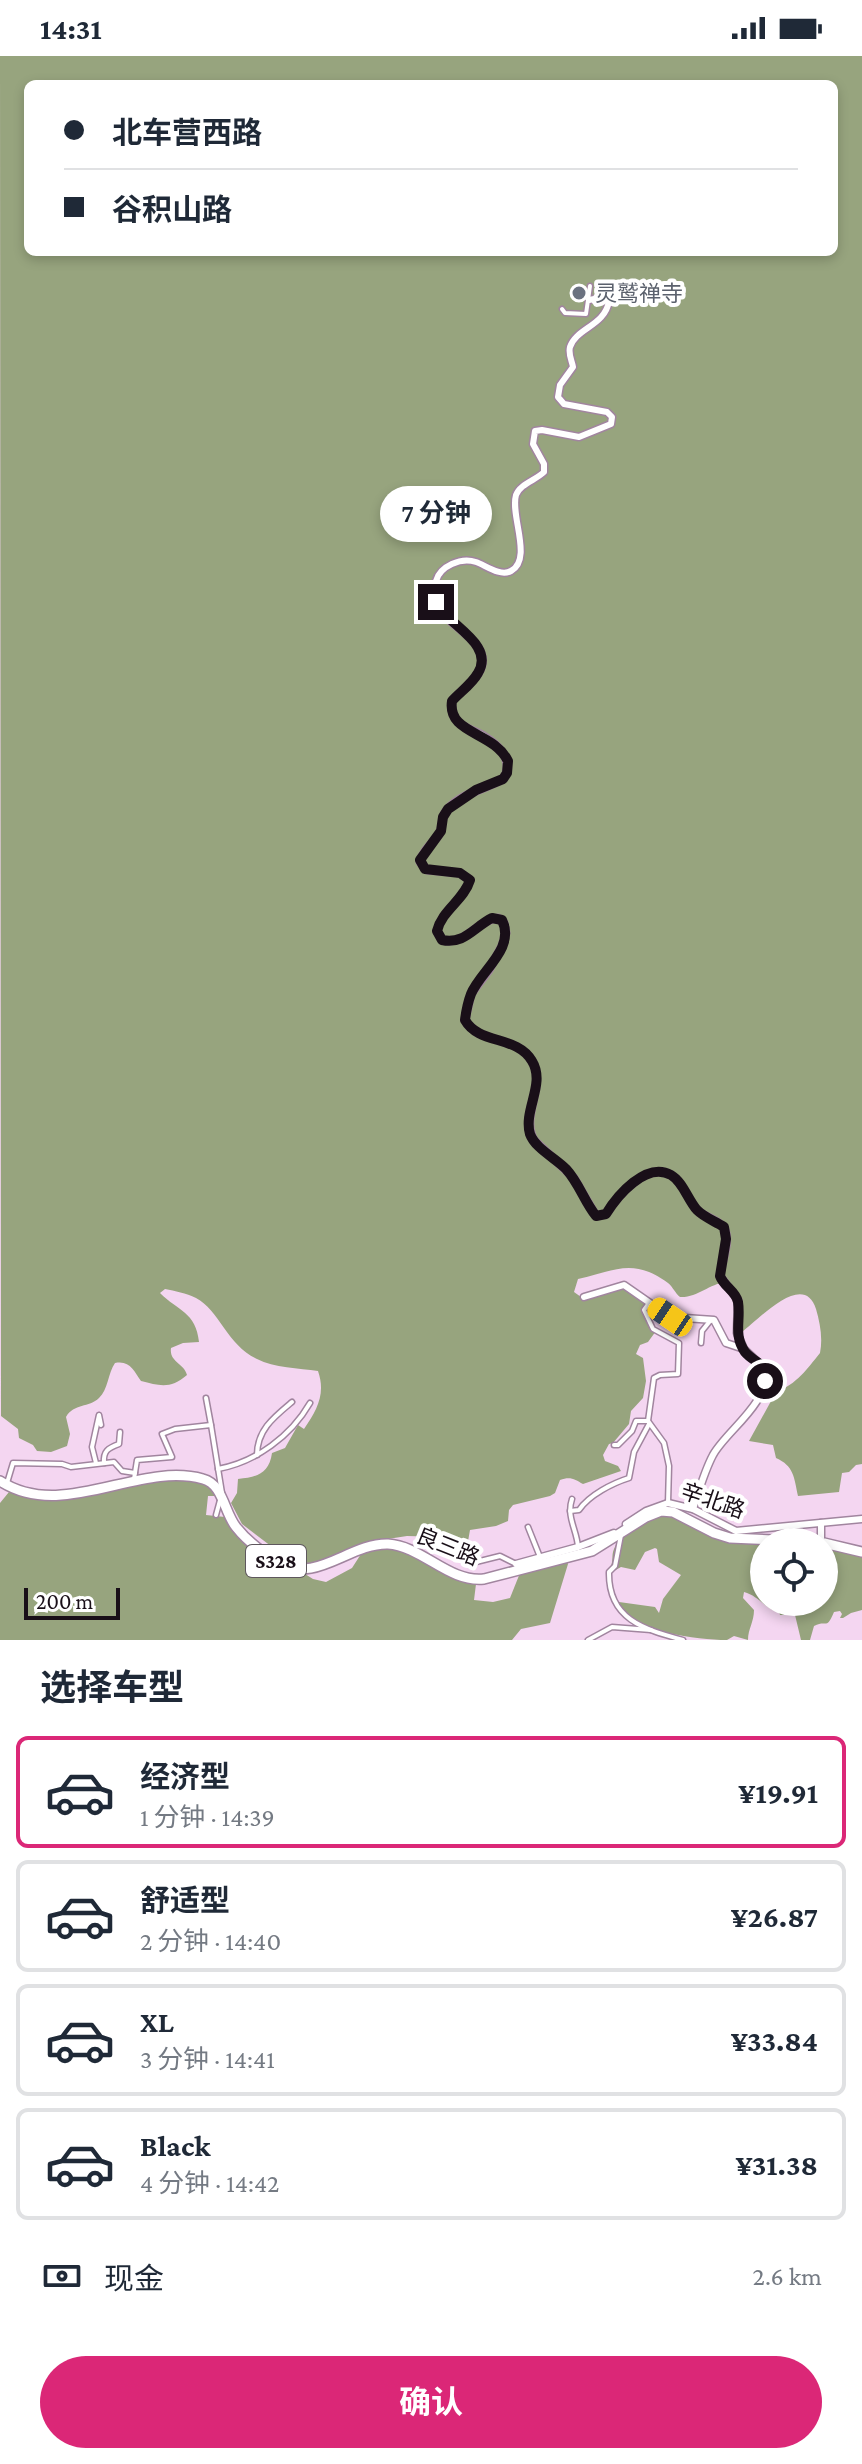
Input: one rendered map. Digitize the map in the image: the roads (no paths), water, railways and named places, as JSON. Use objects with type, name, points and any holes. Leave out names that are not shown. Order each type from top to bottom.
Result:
[{"type":"main road","name":"良三路","points":[[3,1483],[29,1492],[67,1494],[97,1491],[135,1477],[202,1478],[212,1484],[231,1520],[245,1537],[274,1560],[298,1570],[315,1568],[385,1544],[406,1549],[467,1578],[484,1579],[584,1554],[654,1513],[670,1511],[714,1533],[750,1539]]},
{"type":"main road","name":"良三路","points":[[838,1546],[862,1552]]},
{"type":"street","points":[[562,309],[565,313],[586,314],[590,286]]},
{"type":"street","points":[[589,300],[605,297],[609,307],[599,321],[571,345],[569,351],[573,367],[560,385],[558,397],[566,404],[607,412],[612,422],[605,428],[581,436],[535,431],[532,442],[544,464],[544,472],[522,487],[517,495],[515,517],[521,551],[519,562],[511,571],[504,573],[474,561],[451,564],[443,569],[436,580],[437,607],[470,638],[481,658],[479,673],[452,701],[452,712],[463,728],[487,738],[508,761],[503,779],[476,790],[448,809],[441,831],[421,856],[420,862],[427,870],[460,873],[470,880],[462,896],[440,921],[437,931],[442,940],[464,938],[492,918],[504,923],[502,946],[472,992],[465,1017],[472,1029],[514,1045],[533,1061],[537,1077],[530,1132],[534,1140],[574,1178],[596,1216],[606,1214],[615,1199],[645,1175],[662,1172],[674,1178],[699,1212],[722,1225],[726,1239],[720,1276],[738,1300],[737,1333],[744,1349]]},
{"type":"street","points":[[584,1297],[624,1285],[670,1317],[710,1319],[718,1323],[726,1343],[744,1349],[763,1366],[766,1377],[742,1423],[722,1442],[713,1456],[693,1509]]},
{"type":"street","points":[[570,1511],[579,1510],[590,1497],[617,1481],[629,1478],[634,1452],[649,1423],[654,1378],[678,1374],[679,1343],[653,1329],[644,1310],[649,1303]]},
{"type":"street","points":[[701,1343],[702,1331],[710,1319]]},
{"type":"street","points":[[206,1398],[221,1497],[216,1515]]},
{"type":"street","points":[[257,1455],[257,1443],[262,1432],[292,1402]]},
{"type":"street","points":[[218,1469],[251,1460],[290,1430],[310,1403]]},
{"type":"street","points":[[96,1464],[92,1447],[99,1415],[101,1425]]},
{"type":"street","points":[[614,1445],[618,1445],[632,1431],[636,1421],[649,1423],[664,1443],[669,1466],[668,1503]]},
{"type":"street","points":[[3,1483],[13,1463],[71,1467],[114,1462],[122,1471],[135,1477],[137,1460],[172,1457],[162,1434],[175,1429],[211,1425]]},
{"type":"street","points":[[104,1463],[107,1450],[119,1444],[120,1432]]},
{"type":"street","points":[[572,1499],[571,1523],[578,1534],[578,1547]]},
{"type":"street","name":"辛北路","points":[[516,1564],[578,1547],[614,1533],[646,1511],[668,1503],[693,1509],[736,1531],[862,1519]]},
{"type":"street","points":[[821,1523],[821,1528]]},
{"type":"street","points":[[528,1527],[540,1557]]},
{"type":"street","points":[[621,1533],[617,1559],[609,1572],[611,1600],[625,1616],[683,1640]]},
{"type":"street","points":[[468,1564],[500,1556],[516,1564]]},
{"type":"street","points":[[588,1640],[612,1627],[653,1630]]},
{"type":"place","name":"灵鹫禅寺","points":[[579,293]]}]
